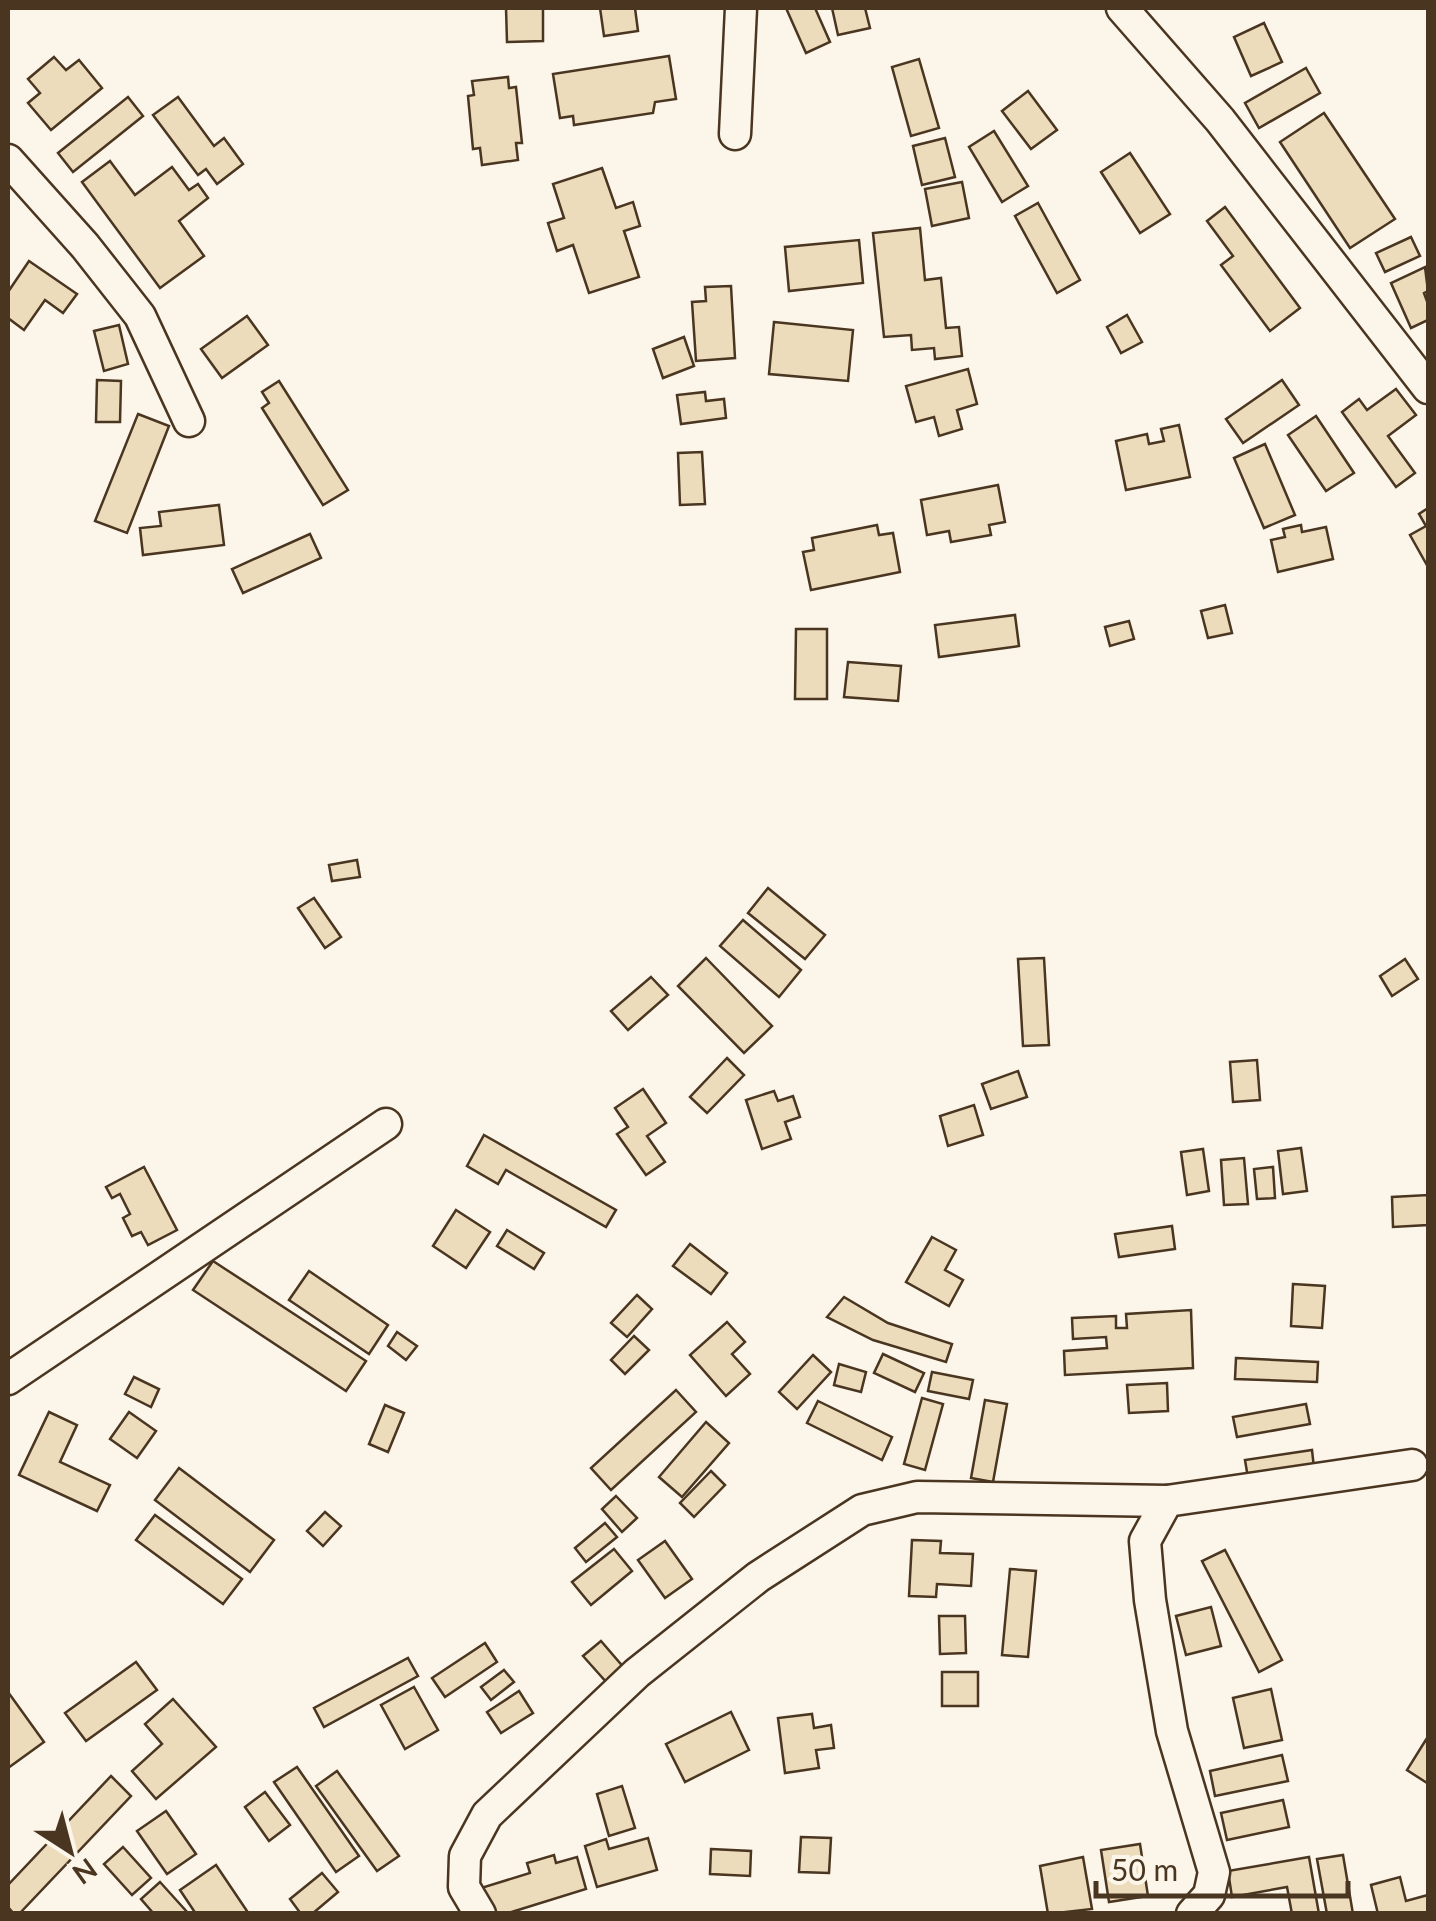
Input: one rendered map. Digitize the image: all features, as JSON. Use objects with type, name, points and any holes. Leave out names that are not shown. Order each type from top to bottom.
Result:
[{"type":"street","points":[[734,134],[741,8]]},
{"type":"street","points":[[1122,8],[1220,120],[1428,388]]},
{"type":"street","points":[[8,160],[85,246],[140,316],[189,421]]},
{"type":"street","points":[[8,1378],[386,1124]]},
{"type":"street","points":[[480,1914],[464,1886],[465,1856],[487,1815],[637,1673],[758,1577],[862,1510],[917,1497],[1166,1501],[1412,1465]]},
{"type":"street","points":[[1166,1501],[1145,1540],[1150,1600],[1172,1731],[1214,1872],[1208,1895],[1192,1914]]},
{"type":"building","points":[[506,8],[543,8],[543,41],[507,42]]},
{"type":"building","points":[[600,8],[635,8],[638,31],[604,36]]},
{"type":"building","points":[[786,8],[815,8],[830,42],[806,53]]},
{"type":"building","points":[[832,8],[865,8],[870,28],[838,35]]},
{"type":"building","points":[[1264,23],[1282,62],[1251,76],[1234,37]]},
{"type":"building","points":[[669,56],[676,99],[655,102],[653,113],[574,125],[573,116],[560,118],[553,74]]},
{"type":"building","points":[[54,57],[66,70],[79,60],[102,88],[51,130],[28,103],[40,93],[28,79]]},
{"type":"building","points":[[919,59],[939,128],[911,136],[892,67]]},
{"type":"building","points":[[1306,68],[1320,93],[1259,128],[1245,103]]},
{"type":"building","points":[[508,77],[509,88],[516,87],[522,143],[516,143],[518,160],[482,165],[480,148],[473,149],[468,96],[474,95],[472,81]]},
{"type":"building","points":[[1028,91],[1057,130],[1031,149],[1002,111]]},
{"type":"building","points":[[128,97],[143,116],[73,172],[58,153]]},
{"type":"building","points":[[178,97],[214,146],[224,138],[243,164],[217,184],[206,169],[198,175],[153,115]]},
{"type":"building","points":[[1324,113],[1395,219],[1350,248],[1280,142]]},
{"type":"building","points":[[994,131],[1028,186],[1002,202],[969,147]]},
{"type":"building","points":[[945,138],[955,177],[922,185],[913,146]]},
{"type":"building","points":[[1130,153],[1170,214],[1140,233],[1101,172]]},
{"type":"building","points":[[110,161],[135,195],[172,167],[189,190],[198,184],[208,198],[179,221],[204,256],[160,288],[82,182]]},
{"type":"building","points":[[602,168],[616,208],[633,202],[640,226],[624,231],[639,277],[589,293],[573,245],[557,251],[548,223],[564,218],[553,184]]},
{"type":"building","points":[[962,182],[969,218],[932,226],[925,189]]},
{"type":"building","points":[[1038,203],[1080,280],[1057,293],[1015,216]]},
{"type":"building","points":[[1225,207],[1300,308],[1270,331],[1221,265],[1233,256],[1207,221]]},
{"type":"building","points":[[920,228],[925,280],[941,278],[946,328],[959,327],[962,356],[935,359],[934,348],[912,350],[911,335],[884,337],[873,233]]},
{"type":"building","points":[[1411,237],[1420,256],[1385,272],[1376,253]]},
{"type":"building","points":[[859,240],[863,283],[789,291],[785,247]]},
{"type":"building","points":[[29,261],[77,294],[63,313],[45,300],[24,330],[8,318],[8,292]]},
{"type":"building","points":[[1425,267],[1428,320],[1411,328],[1391,283]]},
{"type":"building","points":[[731,286],[735,358],[696,361],[692,302],[706,301],[705,287]]},
{"type":"building","points":[[1127,315],[1142,342],[1121,353],[1107,327]]},
{"type":"building","points":[[247,316],[268,345],[222,378],[201,349]]},
{"type":"building","points":[[774,322],[853,330],[848,381],[769,374]]},
{"type":"building","points":[[119,325],[128,364],[104,371],[94,331]]},
{"type":"building","points":[[684,337],[694,366],[663,378],[653,349]]},
{"type":"building","points":[[968,369],[977,404],[957,410],[962,429],[939,436],[934,417],[916,422],[906,386]]},
{"type":"building","points":[[97,380],[121,381],[120,422],[96,422]]},
{"type":"building","points":[[1282,380],[1299,405],[1243,443],[1226,419]]},
{"type":"building","points":[[279,381],[348,490],[323,505],[262,408],[269,403],[262,392]]},
{"type":"building","points":[[1396,389],[1416,415],[1388,436],[1415,473],[1396,487],[1342,412],[1359,399],[1367,410]]},
{"type":"building","points":[[705,392],[706,401],[724,399],[726,418],[681,424],[677,395]]},
{"type":"building","points":[[138,414],[169,426],[127,533],[95,521]]},
{"type":"building","points":[[1316,416],[1354,473],[1326,491],[1288,435]]},
{"type":"building","points":[[1179,425],[1190,477],[1126,490],[1116,441],[1147,434],[1149,444],[1164,441],[1161,429]]},
{"type":"building","points":[[1265,444],[1295,515],[1264,528],[1234,458]]},
{"type":"building","points":[[702,452],[705,504],[680,505],[678,453]]},
{"type":"building","points":[[998,485],[1005,522],[989,525],[991,535],[951,542],[949,531],[927,535],[921,500]]},
{"type":"building","points":[[219,505],[224,545],[143,555],[140,528],[161,526],[159,512]]},
{"type":"building","points":[[1428,508],[1428,567],[1410,535],[1426,526],[1419,514]]},
{"type":"building","points":[[877,525],[879,535],[893,533],[900,572],[811,590],[803,552],[814,550],[812,538]]},
{"type":"building","points":[[1301,525],[1302,532],[1326,527],[1333,559],[1278,572],[1271,540],[1285,537],[1283,529]]},
{"type":"building","points":[[310,534],[321,558],[243,593],[232,569]]},
{"type":"building","points":[[1225,605],[1232,633],[1208,638],[1201,611]]},
{"type":"building","points":[[1015,615],[1019,646],[939,657],[935,625]]},
{"type":"building","points":[[1129,621],[1134,639],[1110,646],[1105,627]]},
{"type":"building","points":[[796,629],[827,629],[827,699],[795,699]]},
{"type":"building","points":[[848,662],[901,666],[898,701],[844,697]]},
{"type":"building","points":[[357,860],[360,877],[332,881],[329,865]]},
{"type":"building","points":[[768,888],[825,935],[805,959],[748,913]]},
{"type":"building","points":[[314,898],[341,937],[325,948],[298,908]]},
{"type":"building","points":[[743,920],[801,970],[779,997],[720,946]]},
{"type":"building","points":[[706,958],[772,1026],[744,1053],[678,986]]},
{"type":"building","points":[[1044,958],[1049,1045],[1023,1046],[1018,959]]},
{"type":"building","points":[[1405,959],[1418,979],[1392,996],[1380,976]]},
{"type":"building","points":[[651,977],[668,995],[628,1030],[611,1011]]},
{"type":"building","points":[[727,1058],[744,1075],[707,1113],[690,1097]]},
{"type":"building","points":[[1257,1060],[1260,1100],[1233,1102],[1230,1062]]},
{"type":"building","points":[[1018,1071],[1027,1097],[991,1109],[982,1084]]},
{"type":"building","points":[[643,1089],[666,1123],[647,1136],[665,1162],[646,1175],[617,1134],[628,1127],[615,1108]]},
{"type":"building","points":[[774,1091],[778,1101],[793,1096],[800,1117],[785,1122],[791,1139],[762,1149],[746,1100]]},
{"type":"building","points":[[974,1105],[983,1135],[948,1146],[940,1116]]},
{"type":"building","points":[[484,1135],[616,1210],[606,1227],[506,1170],[498,1184],[467,1166]]},
{"type":"building","points":[[1301,1148],[1307,1191],[1283,1194],[1278,1151]]},
{"type":"building","points":[[1203,1149],[1209,1191],[1187,1195],[1181,1152]]},
{"type":"building","points":[[1244,1158],[1248,1204],[1224,1205],[1221,1160]]},
{"type":"building","points":[[144,1167],[177,1230],[148,1245],[141,1232],[132,1236],[123,1218],[130,1214],[120,1194],[112,1198],[106,1187]]},
{"type":"building","points":[[1273,1167],[1275,1198],[1257,1199],[1254,1169]]},
{"type":"building","points":[[1428,1195],[1428,1225],[1393,1227],[1392,1197]]},
{"type":"building","points":[[456,1210],[490,1232],[466,1268],[433,1246]]},
{"type":"building","points":[[1172,1226],[1175,1249],[1119,1257],[1115,1234]]},
{"type":"building","points":[[507,1230],[544,1253],[534,1269],[497,1246]]},
{"type":"building","points":[[932,1237],[956,1250],[945,1270],[963,1280],[949,1306],[906,1282]]},
{"type":"building","points":[[690,1244],[727,1273],[711,1294],[673,1266]]},
{"type":"building","points":[[213,1261],[366,1361],[346,1391],[193,1290]]},
{"type":"building","points":[[309,1271],[388,1325],[369,1354],[289,1300]]},
{"type":"building","points":[[1293,1284],[1325,1286],[1322,1328],[1291,1326]]},
{"type":"building","points":[[637,1295],[652,1309],[627,1337],[611,1323]]},
{"type":"building","points":[[844,1297],[888,1323],[952,1344],[946,1362],[873,1340],[827,1317]]},
{"type":"building","points":[[1191,1310],[1193,1368],[1065,1375],[1064,1351],[1107,1348],[1106,1337],[1073,1339],[1072,1318],[1116,1316],[1116,1328],[1127,1328],[1126,1314]]},
{"type":"building","points":[[727,1322],[745,1342],[732,1354],[750,1374],[726,1396],[690,1355]]},
{"type":"building","points":[[397,1332],[417,1346],[406,1360],[388,1346]]},
{"type":"building","points":[[634,1336],[649,1350],[625,1374],[611,1360]]},
{"type":"building","points":[[883,1354],[924,1373],[915,1392],[874,1373]]},
{"type":"building","points":[[813,1355],[831,1372],[797,1409],[779,1392]]},
{"type":"building","points":[[1236,1358],[1318,1362],[1317,1382],[1235,1379]]},
{"type":"building","points":[[839,1364],[866,1372],[861,1392],[834,1385]]},
{"type":"building","points":[[932,1372],[973,1380],[969,1399],[928,1391]]},
{"type":"building","points":[[134,1377],[159,1389],[151,1407],[125,1394]]},
{"type":"building","points":[[1167,1383],[1168,1411],[1129,1413],[1127,1385]]},
{"type":"building","points":[[676,1390],[696,1412],[611,1490],[591,1468]]},
{"type":"building","points":[[922,1398],[943,1404],[925,1470],[904,1464]]},
{"type":"building","points":[[985,1400],[1007,1404],[993,1482],[971,1478]]},
{"type":"building","points":[[818,1401],[892,1437],[882,1460],[807,1423]]},
{"type":"building","points":[[1306,1404],[1310,1424],[1237,1437],[1233,1417]]},
{"type":"building","points":[[385,1405],[404,1413],[388,1452],[369,1444]]},
{"type":"building","points":[[49,1412],[77,1425],[60,1462],[110,1485],[97,1511],[19,1475]]},
{"type":"building","points":[[129,1412],[156,1431],[137,1458],[110,1439]]},
{"type":"building","points":[[706,1422],[729,1443],[682,1497],[659,1477]]},
{"type":"building","points":[[1312,1450],[1314,1468],[1248,1478],[1245,1460]]},
{"type":"building","points":[[179,1468],[274,1540],[250,1572],[155,1500]]},
{"type":"building","points":[[711,1471],[725,1485],[694,1517],[680,1503]]},
{"type":"building","points":[[616,1496],[637,1518],[622,1532],[602,1509]]},
{"type":"building","points":[[325,1512],[341,1526],[323,1546],[307,1531]]},
{"type":"building","points":[[155,1515],[242,1579],[223,1604],[136,1540]]},
{"type":"building","points":[[605,1523],[617,1537],[586,1562],[575,1548]]},
{"type":"building","points":[[912,1540],[941,1541],[940,1553],[973,1554],[971,1586],[937,1584],[936,1597],[909,1596]]},
{"type":"building","points":[[665,1541],[692,1579],[665,1598],[638,1560]]},
{"type":"building","points":[[614,1549],[632,1571],[591,1605],[572,1582]]},
{"type":"building","points":[[1225,1550],[1282,1660],[1259,1672],[1202,1561]]},
{"type":"building","points":[[1010,1569],[1036,1571],[1028,1657],[1002,1655]]},
{"type":"building","points":[[1211,1607],[1221,1646],[1186,1655],[1176,1616]]},
{"type":"building","points":[[939,1616],[965,1616],[966,1653],[940,1654]]},
{"type":"building","points":[[601,1641],[625,1669],[608,1684],[583,1656]]},
{"type":"building","points":[[485,1643],[497,1662],[445,1697],[432,1678]]},
{"type":"building","points":[[408,1658],[418,1676],[324,1727],[314,1708]]},
{"type":"building","points":[[136,1662],[157,1690],[86,1741],[65,1713]]},
{"type":"building","points":[[504,1670],[514,1682],[491,1700],[481,1687]]},
{"type":"building","points":[[942,1672],[978,1672],[978,1706],[942,1706]]},
{"type":"building","points":[[414,1687],[438,1730],[405,1749],[381,1705]]},
{"type":"building","points":[[1271,1689],[1282,1740],[1244,1748],[1233,1698]]},
{"type":"building","points":[[519,1691],[533,1713],[501,1733],[487,1712]]},
{"type":"building","points":[[8,1692],[44,1742],[8,1768]]},
{"type":"building","points":[[173,1699],[216,1747],[156,1799],[132,1771],[162,1744],[145,1724]]},
{"type":"building","points":[[731,1712],[749,1750],[685,1782],[666,1744]]},
{"type":"building","points":[[812,1714],[814,1728],[831,1725],[834,1748],[816,1750],[819,1768],[785,1773],[778,1718]]},
{"type":"building","points":[[1427,1738],[1428,1781],[1427,1783],[1407,1770]]},
{"type":"building","points":[[1282,1755],[1288,1781],[1215,1796],[1210,1771]]},
{"type":"building","points":[[297,1767],[359,1856],[336,1872],[274,1782]]},
{"type":"building","points":[[337,1771],[399,1856],[377,1871],[316,1786]]},
{"type":"building","points":[[111,1776],[131,1796],[19,1914],[14,1914],[8,1907],[8,1885]]},
{"type":"building","points":[[622,1786],[635,1828],[609,1836],[597,1794]]},
{"type":"building","points":[[265,1792],[290,1825],[269,1841],[245,1807]]},
{"type":"building","points":[[1283,1800],[1289,1827],[1227,1840],[1221,1813]]},
{"type":"building","points":[[166,1811],[196,1854],[167,1874],[137,1831]]},
{"type":"building","points":[[801,1837],[831,1838],[829,1873],[799,1872]]},
{"type":"building","points":[[648,1838],[657,1870],[597,1887],[585,1846],[606,1839],[609,1849]]},
{"type":"building","points":[[1140,1844],[1148,1896],[1109,1902],[1101,1850]]},
{"type":"building","points":[[123,1847],[151,1878],[132,1895],[104,1864]]},
{"type":"building","points":[[711,1849],[751,1851],[750,1876],[710,1874]]},
{"type":"building","points":[[554,1855],[556,1863],[577,1857],[586,1889],[505,1914],[488,1914],[481,1888],[530,1873],[527,1863]]},
{"type":"building","points":[[1343,1855],[1353,1914],[1327,1914],[1317,1859]]},
{"type":"building","points":[[1083,1857],[1092,1909],[1048,1914],[1040,1866]]},
{"type":"building","points":[[1309,1857],[1319,1914],[1292,1914],[1287,1887],[1232,1897],[1228,1871]]},
{"type":"building","points":[[216,1865],[249,1914],[196,1914],[180,1890]]},
{"type":"building","points":[[322,1873],[338,1892],[312,1914],[301,1914],[290,1899]]},
{"type":"building","points":[[1400,1877],[1406,1901],[1428,1895],[1428,1914],[1378,1914],[1371,1885]]},
{"type":"building","points":[[160,1882],[188,1913],[154,1914],[141,1899]]}]
